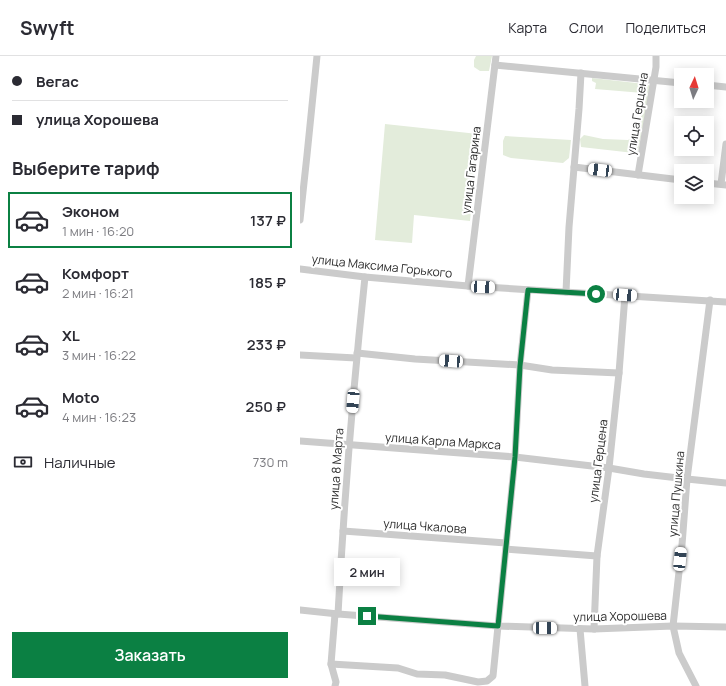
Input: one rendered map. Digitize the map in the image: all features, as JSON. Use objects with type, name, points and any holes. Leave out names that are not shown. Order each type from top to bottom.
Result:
[{"type":"street","points":[[300,220],[308,155],[317,56]]},
{"type":"street","name":"улица Гагарина","points":[[468,286],[496,56]]},
{"type":"street","name":"улица Герцена","points":[[638,175],[656,56]]},
{"type":"street","points":[[495,65],[674,82]]},
{"type":"street","points":[[566,292],[569,227],[581,73]]},
{"type":"street","points":[[714,86],[726,87]]},
{"type":"street","points":[[723,184],[726,144]]},
{"type":"street","points":[[574,167],[674,179]]},
{"type":"street","name":"улица Максима Горького","points":[[300,269],[365,277],[468,286],[726,302]]},
{"type":"street","name":"улица 8 Марта","points":[[335,686],[336,682],[331,664],[343,531],[356,356],[365,277]]},
{"type":"street","points":[[331,664],[398,668],[417,674],[445,675],[478,682],[488,681],[493,676],[515,457],[520,366],[528,290]]},
{"type":"street","name":"улица Герцена","points":[[594,629],[597,556],[609,468],[619,373],[625,295]]},
{"type":"street","name":"улица Пушкина","points":[[696,686],[679,653],[673,626],[682,546],[687,479],[710,300]]},
{"type":"street","points":[[300,355],[415,359],[520,366],[552,370],[619,373]]},
{"type":"street","name":"улица Карла Маркса","points":[[300,442],[515,457],[726,483]]},
{"type":"street","name":"улица Чкалова","points":[[343,531],[597,556]]},
{"type":"street","name":"улица Хорошева","points":[[300,610],[498,626],[580,629],[673,626],[726,627]]},
{"type":"street","points":[[580,629],[585,686]]},
{"type":"green space","points":[[476,56],[492,56],[489,71],[480,71],[474,67],[474,60]]},
{"type":"green space","points":[[592,78],[651,86],[638,152],[634,153],[581,147],[580,139],[584,135],[603,139],[628,140],[633,137],[642,114],[645,97],[643,93],[595,89],[596,83],[592,81]]},
{"type":"green space","points":[[385,124],[478,134],[470,221],[414,215],[412,243],[375,240]]},
{"type":"green space","points":[[505,136],[571,140],[569,158],[563,163],[511,158],[503,155],[503,141]]},
{"type":"route","points":[[367,616],[498,626],[515,457],[520,366],[528,290],[596,294]]}]
